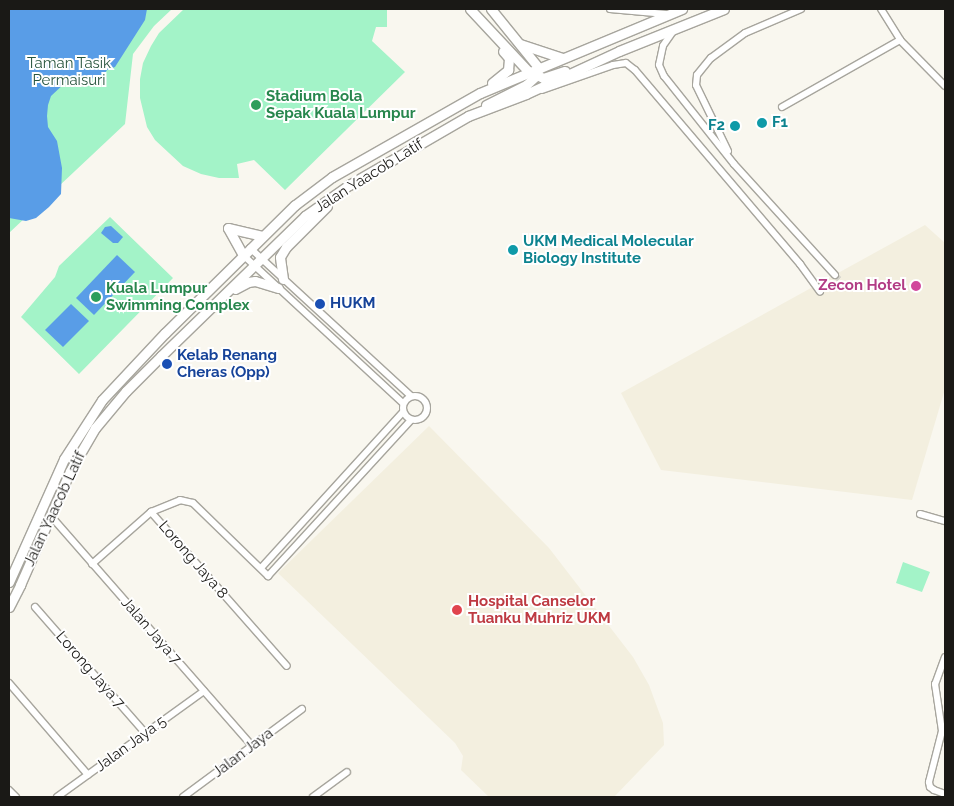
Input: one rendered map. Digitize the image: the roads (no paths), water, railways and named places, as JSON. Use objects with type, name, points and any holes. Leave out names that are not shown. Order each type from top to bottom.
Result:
[{"type":"street","points":[[470,9],[509,58],[508,70],[480,93]]},
{"type":"street","points":[[491,9],[520,44],[534,71]]},
{"type":"street","points":[[610,9],[666,14]]},
{"type":"street","name":"Jalan Yaacob Latif","points":[[9,582],[64,459],[102,400],[152,346],[262,236],[295,206],[332,177],[480,93],[666,14],[682,9]]},
{"type":"street","name":"Jalan Yaacob Latif","points":[[9,607],[70,471],[95,428],[126,391],[305,216],[349,185],[468,116],[526,94],[619,51],[724,9]]},
{"type":"street","points":[[734,164],[696,85],[697,75],[711,58],[745,33],[802,9]]},
{"type":"street","points":[[881,9],[900,40],[945,86]]},
{"type":"street","points":[[482,23],[543,78],[619,51]]},
{"type":"street","points":[[675,28],[663,46],[660,65],[664,76],[734,164],[836,275]]},
{"type":"street","points":[[782,106],[900,40]]},
{"type":"street","points":[[520,44],[563,58]]},
{"type":"street","points":[[526,94],[613,65],[626,63],[635,70],[800,264],[820,292]]},
{"type":"street","points":[[468,116],[498,98],[526,85],[534,71]]},
{"type":"street","points":[[283,279],[280,257],[286,248],[349,185]]},
{"type":"street","points":[[261,568],[403,412],[403,403],[243,255],[228,228],[262,236]]},
{"type":"street","points":[[151,512],[172,501],[180,500],[193,503],[268,576],[412,420],[421,419],[428,409],[423,398],[411,396],[250,248]]},
{"type":"street","points":[[224,295],[248,282],[261,281],[278,288]]},
{"type":"street","points":[[403,403],[411,396]]},
{"type":"street","points":[[403,412],[412,420]]},
{"type":"street","name":"Lorong Jaya 8","points":[[92,564],[151,512],[287,666]]},
{"type":"street","points":[[920,514],[945,521]]},
{"type":"street","name":"Jalan Jaya 7","points":[[50,515],[252,746]]},
{"type":"street","name":"Lorong Jaya 7","points":[[35,607],[146,734]]},
{"type":"street","points":[[945,657],[936,684],[942,731],[930,782],[934,790],[945,794]]},
{"type":"street","points":[[9,683],[88,775]]},
{"type":"street","name":"Jalan Jaya 5","points":[[57,797],[204,691]]},
{"type":"street","name":"Jalan Jaya","points":[[183,797],[302,708]]},
{"type":"street","points":[[313,797],[347,772]]},
{"type":"street","points":[[9,790],[16,797]]},
{"type":"water","name":"Taman Tasik Permaisuri","points":[[9,9],[147,9],[145,20],[115,67],[107,70],[101,79],[81,77],[66,82],[51,96],[48,105],[48,127],[57,141],[62,168],[61,194],[36,218],[26,221],[9,218]]},
{"type":"water","points":[[111,226],[123,237],[118,243],[113,243],[101,233],[105,227]]},
{"type":"water","points":[[117,255],[135,272],[94,315],[76,298]]},
{"type":"water","points":[[71,304],[89,321],[63,347],[45,330]]},
{"type":"tunnel","points":[[835,275],[841,281]]},
{"type":"place","name":"Stadium Bola Sepak Kuala Lumpur","points":[[256,105]]},
{"type":"place","name":"F1","points":[[762,123]]},
{"type":"place","name":"F2","points":[[735,126]]},
{"type":"place","name":"UKM Medical Molecular Biology Institute","points":[[513,250]]},
{"type":"place","name":"Zecon Hotel","points":[[916,286]]},
{"type":"place","name":"Kuala Lumpur Swimming Complex","points":[[96,297]]},
{"type":"place","name":"HUKM","points":[[320,304]]},
{"type":"place","name":"Kelab Renang Cheras (Opp)","points":[[167,364]]},
{"type":"place","name":"Hospital Canselor Tuanku Muhriz UKM","points":[[457,610]]}]
